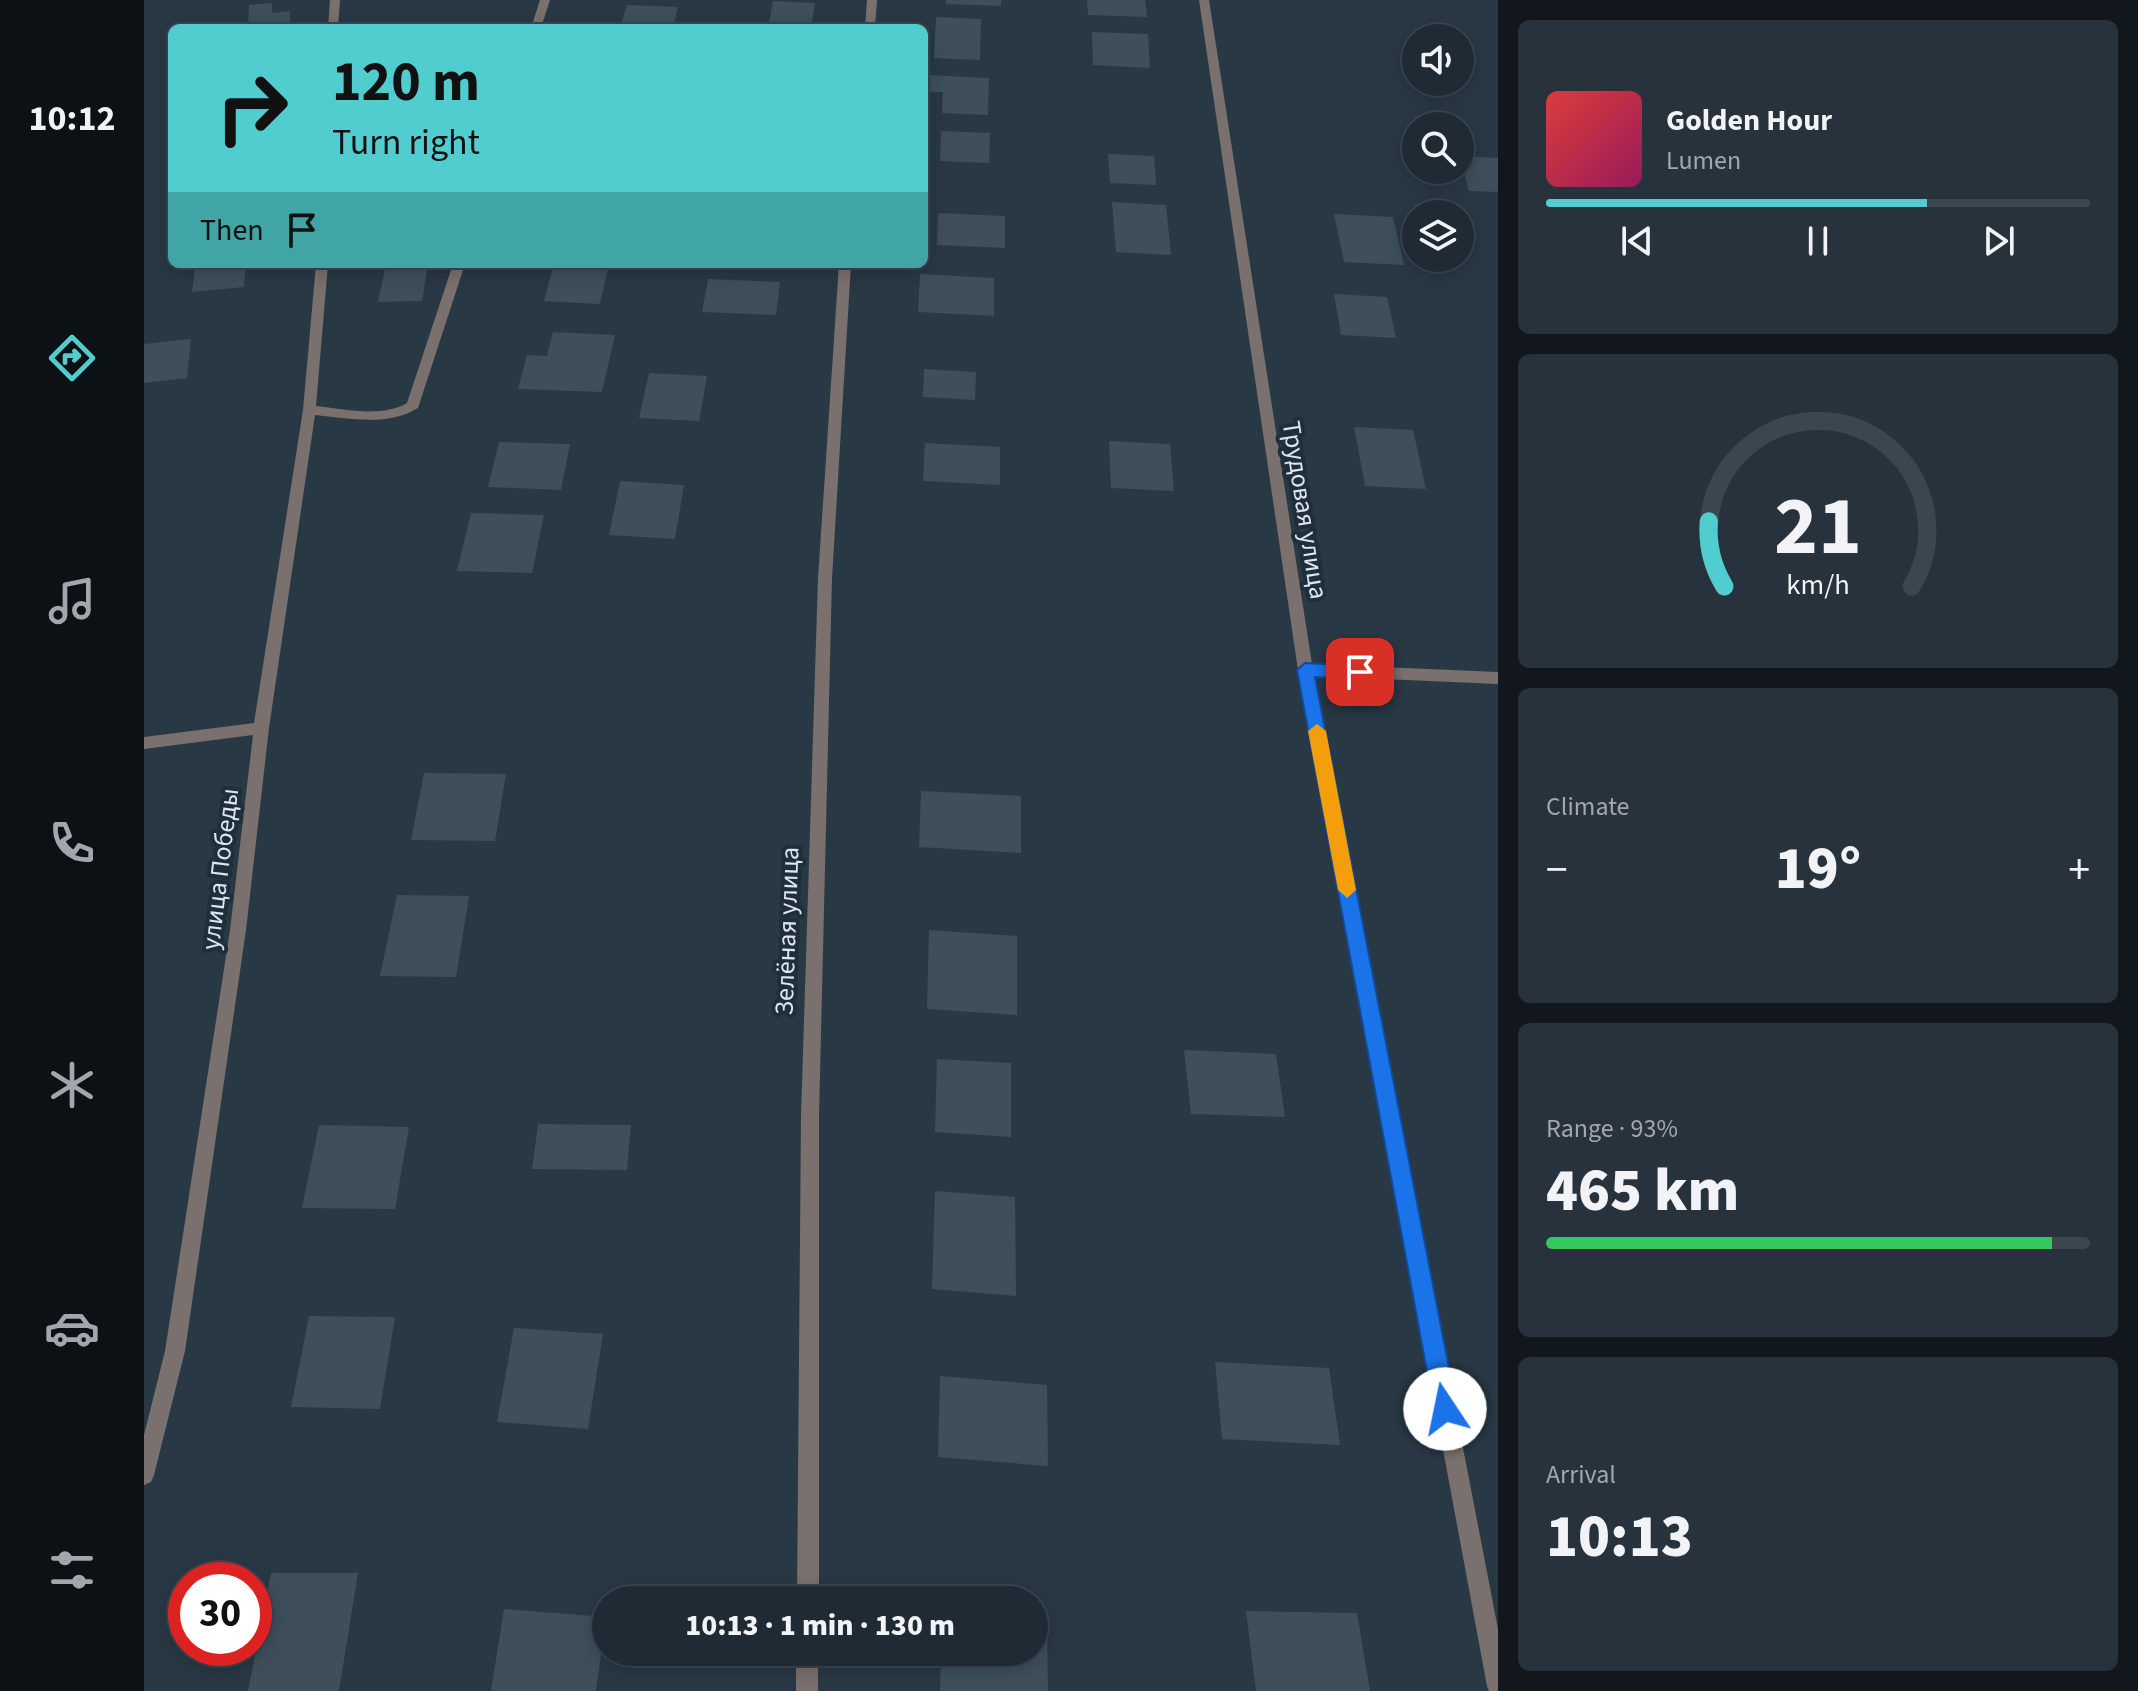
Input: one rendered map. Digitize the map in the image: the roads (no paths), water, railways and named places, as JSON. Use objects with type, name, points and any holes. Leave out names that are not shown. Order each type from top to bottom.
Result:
[{"type":"street","points":[[333,24],[335,0]]},
{"type":"street","points":[[537,24],[545,0]]},
{"type":"street","points":[[870,24],[872,0]]},
{"type":"street","name":"Трудовая улица","points":[[1204,0],[1305,670],[1498,1686]]},
{"type":"street","name":"улица Победы","points":[[144,1475],[175,1351],[238,930],[261,728],[309,410],[322,268]]},
{"type":"street","points":[[309,410],[389,415],[405,412],[413,405],[458,268]]},
{"type":"street","name":"Зелёная улица","points":[[808,1586],[810,1116],[825,578],[845,268]]},
{"type":"street","points":[[1305,670],[1498,678]]},
{"type":"street","points":[[144,743],[261,728]]},
{"type":"street","points":[[807,1666],[807,1691]]}]
